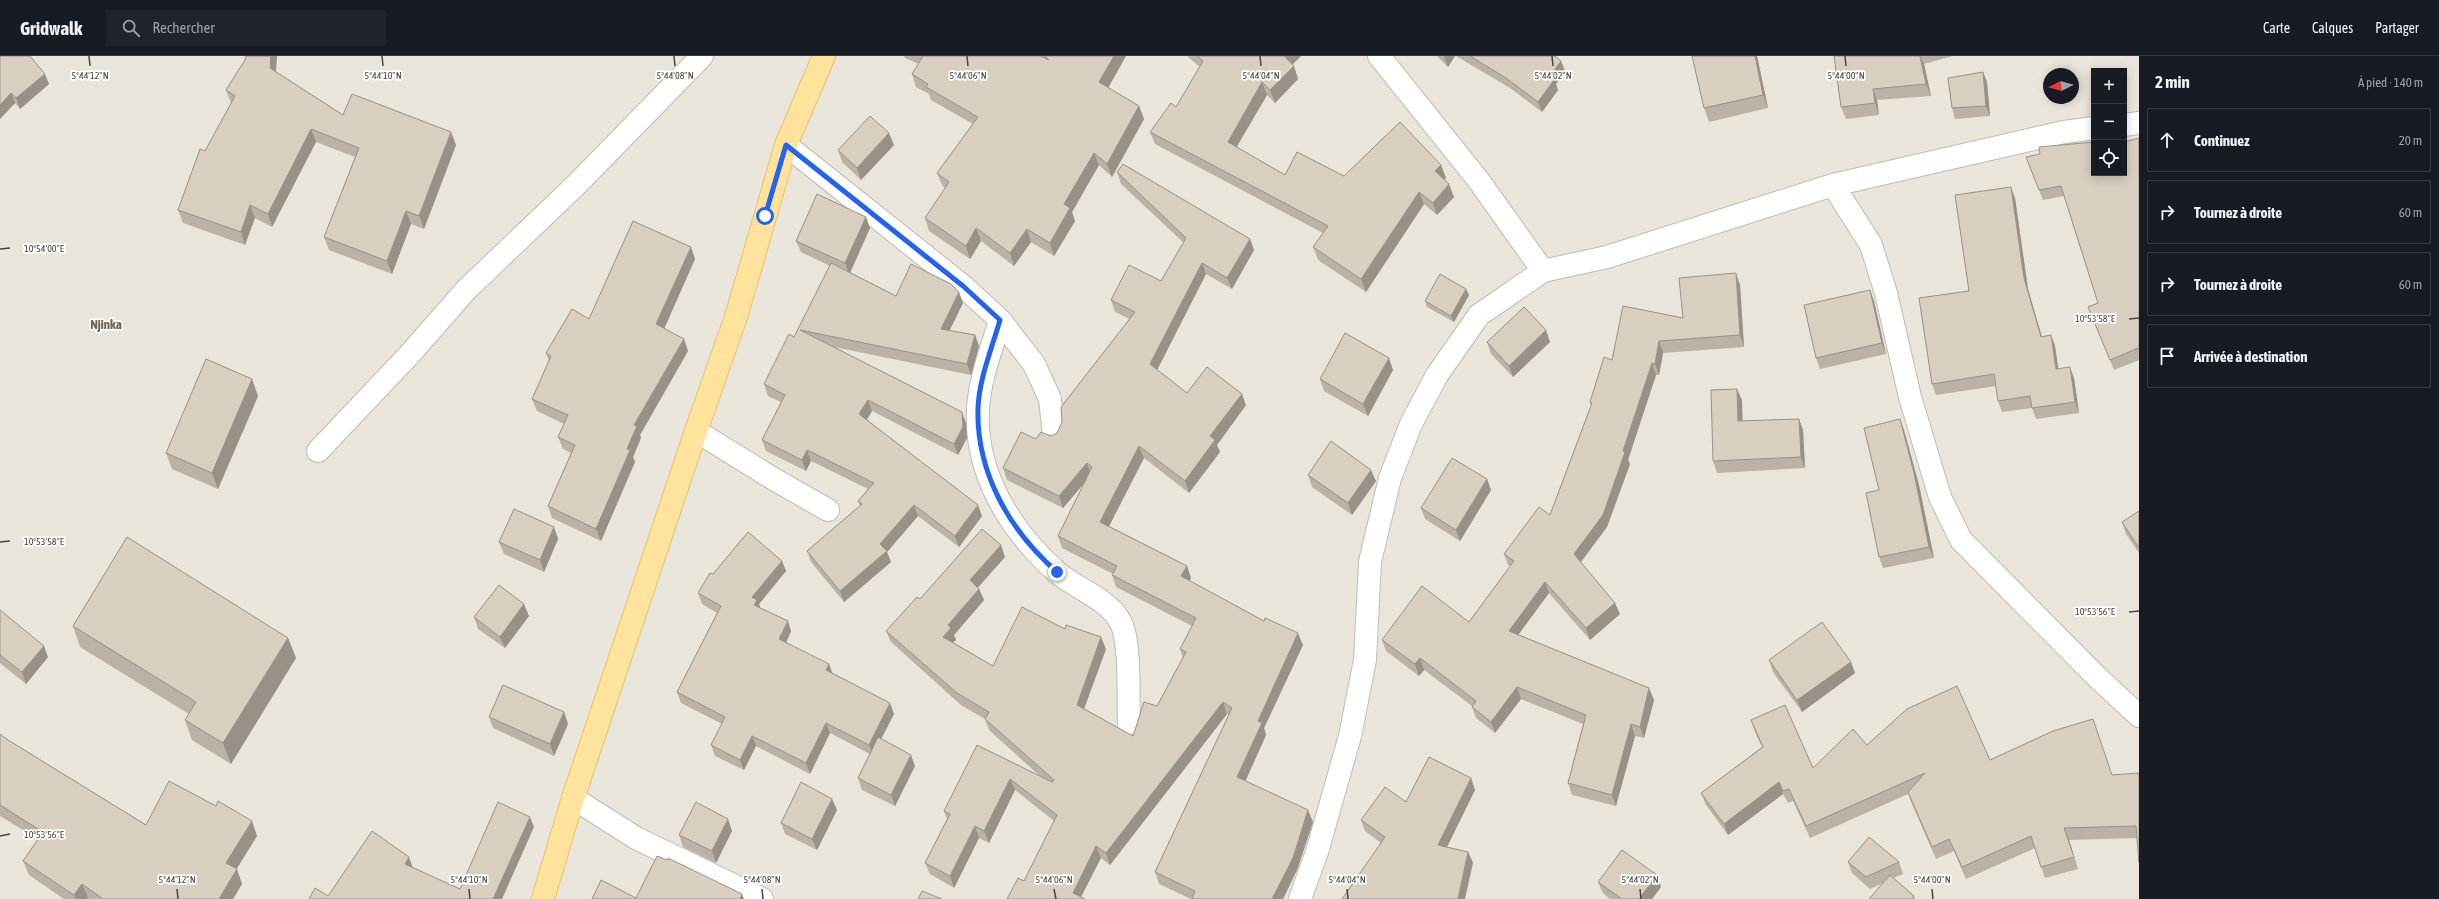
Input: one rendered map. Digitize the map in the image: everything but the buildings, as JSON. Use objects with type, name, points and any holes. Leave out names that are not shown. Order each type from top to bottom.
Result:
[{"type":"main road","points":[[543,899],[573,798],[696,430],[736,316],[786,145],[824,56]]},
{"type":"street","points":[[318,451],[410,355],[466,290],[576,185],[702,56]]},
{"type":"street","points":[[1379,56],[1479,182],[1543,271]]},
{"type":"street","points":[[2127,125],[2139,123]]},
{"type":"street","points":[[1300,899],[1319,844],[1350,736],[1365,660],[1370,562],[1390,478],[1411,424],[1436,375],[1479,315],[1543,271],[1622,252],[1833,185],[2064,132],[2091,128]]},
{"type":"street","points":[[786,145],[963,286],[1000,320],[1034,364],[1050,398],[1054,434]]},
{"type":"street","points":[[1833,185],[1871,245],[1886,293],[1910,397],[1940,497],[1961,540],[2139,716]]},
{"type":"street","points":[[1000,320],[986,368],[978,408],[981,448],[997,498],[1012,524],[1038,556],[1067,580],[1106,606],[1120,620],[1126,635],[1129,723]]},
{"type":"street","points":[[696,430],[772,478],[828,510]]},
{"type":"street","points":[[573,798],[636,838],[762,899]]},
{"type":"shaded area","points":[[0,56],[2139,56],[2139,899],[0,899]]},
{"type":"district","name":"Njinka","points":[[106,324]]},
{"type":"route","points":[[765,216],[786,145],[876,216],[922,255],[963,286],[1000,320],[986,368],[978,408],[981,448],[997,498],[1012,524],[1038,556],[1057,572]]}]
